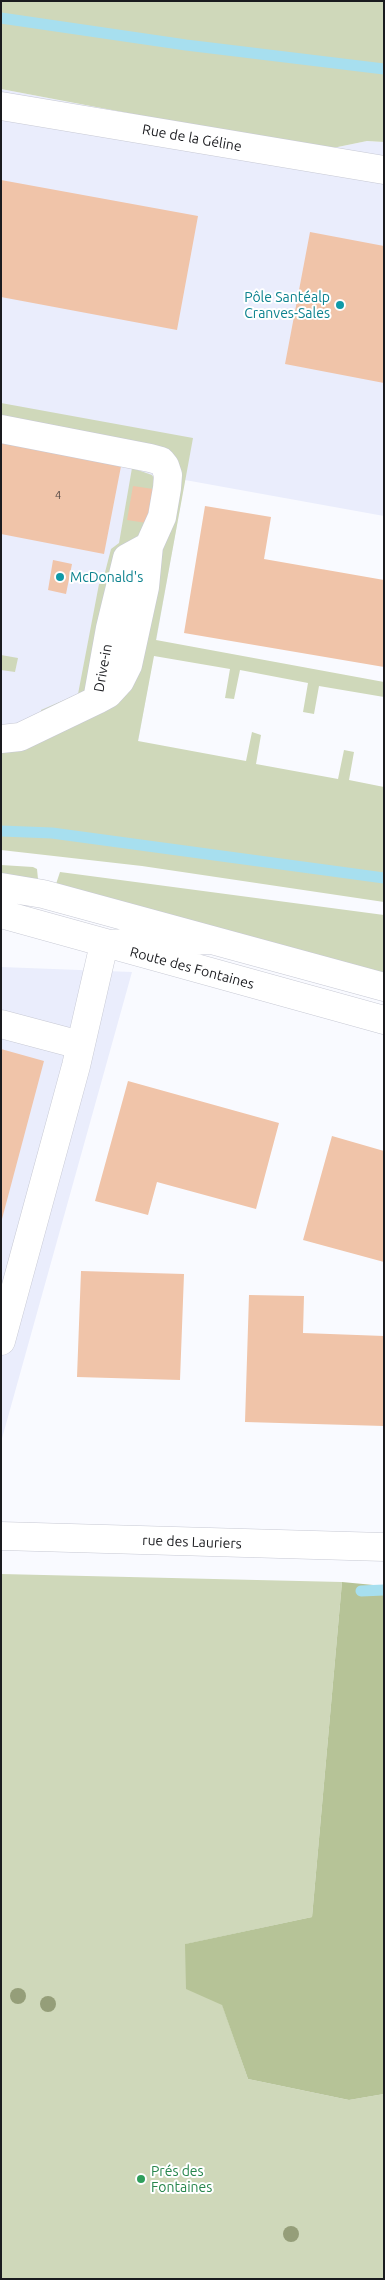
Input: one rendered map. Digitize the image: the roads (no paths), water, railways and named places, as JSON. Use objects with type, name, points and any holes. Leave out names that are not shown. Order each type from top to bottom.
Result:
[{"type":"street","name":"Rue de la Géline","points":[[1,106],[384,170]]},
{"type":"street","name":"Drive-in","points":[[1,429],[161,461],[168,475],[162,517],[149,546],[127,558],[110,628],[97,700],[20,737],[1,739]]},
{"type":"street","points":[[1,886],[43,894],[384,988]]},
{"type":"street","name":"Route des Fontaines","points":[[1,914],[384,1020]]},
{"type":"street","points":[[1,1341],[80,1045],[104,944],[208,940]]},
{"type":"street","points":[[1,1024],[80,1045]]},
{"type":"street","name":"rue des Lauriers","points":[[1,1536],[384,1548]]},
{"type":"waterway","points":[[1,18],[186,45],[384,69]]},
{"type":"waterway","points":[[1,831],[52,833],[384,878]]},
{"type":"waterway","points":[[361,1591],[384,1590]]},
{"type":"place","name":"Pôle Santéalp Cranves-Sales","points":[[340,305]]},
{"type":"place","name":"McDonald's","points":[[60,577]]},
{"type":"place","name":"Prés des Fontaines","points":[[141,2179]]}]
